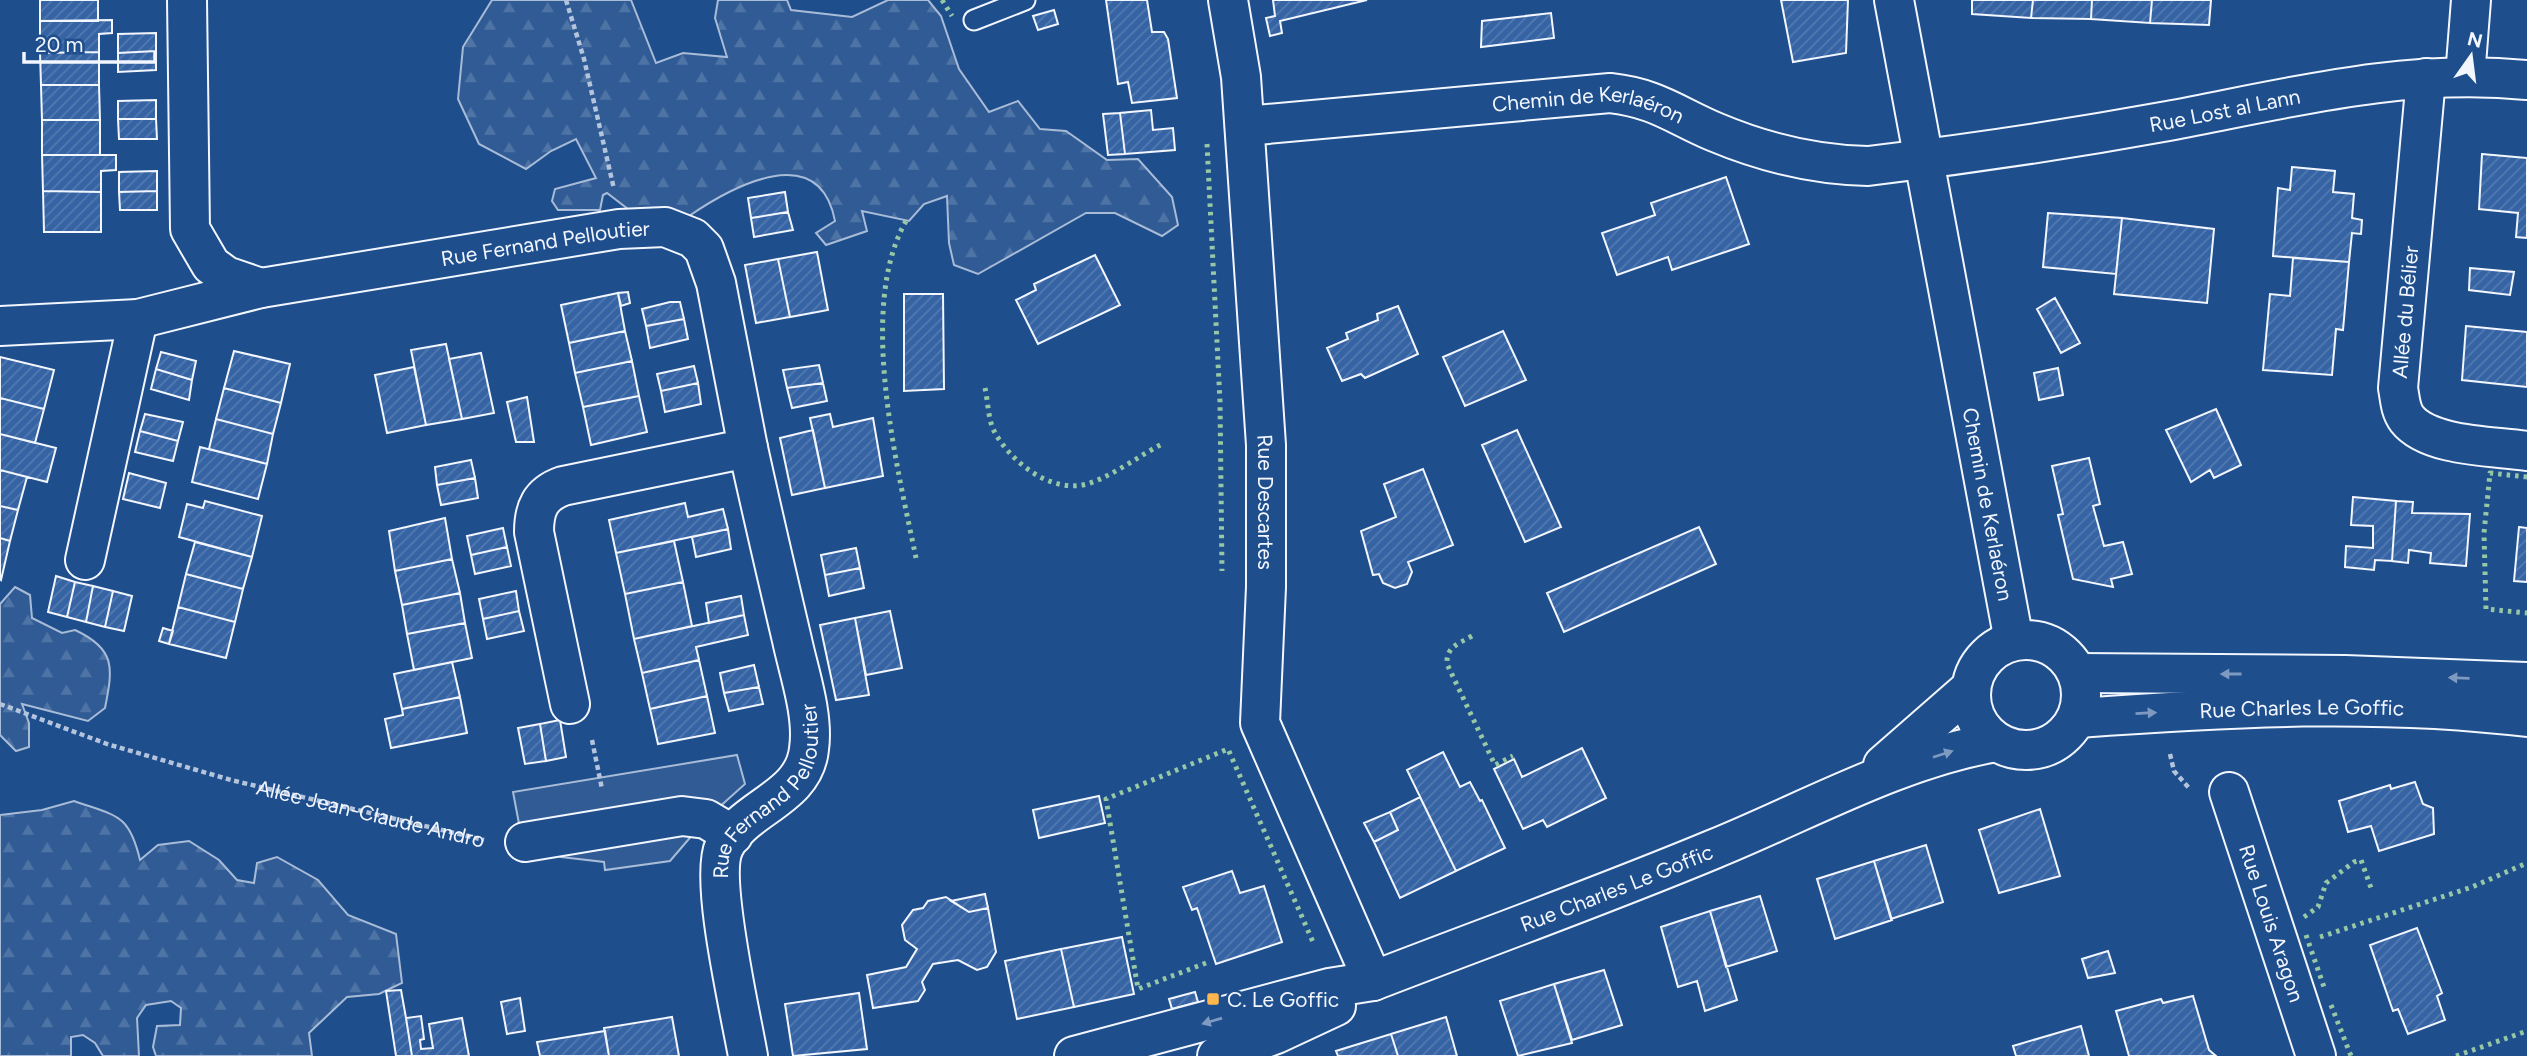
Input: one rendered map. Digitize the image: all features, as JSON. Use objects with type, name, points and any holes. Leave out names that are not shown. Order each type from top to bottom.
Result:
[{"type":"street","name":"Rue Fernand Pelloutier","points":[[187,0],[190,229],[211,265],[226,276],[261,288]]},
{"type":"street","name":"Rue Descartes","points":[[1228,0],[1236,35],[1245,126],[1266,446],[1266,587],[1260,723],[1373,981]]},
{"type":"street","name":"Chemin de Kerlaéron","points":[[1894,0],[2014,641]]},
{"type":"street","points":[[2465,77],[2471,0]]},
{"type":"street","name":"Rue Lost al Lann","points":[[1923,160],[2170,121],[2329,88],[2426,78],[2527,80]]},
{"type":"street","name":"Allée du Bélier","points":[[2426,78],[2398,388],[2401,408],[2408,419],[2431,436],[2527,451]]},
{"type":"street","name":"Chemin de Kerlaéron","points":[[1245,126],[1610,93],[1654,102],[1714,132],[1793,159],[1836,166],[1868,166],[1923,160]]},
{"type":"street","name":"Rue Fernand Pelloutier","points":[[0,326],[138,319],[261,288],[619,229],[666,227],[680,230],[704,249],[716,283],[748,448],[796,660],[810,747],[807,762],[795,781],[733,835],[721,855],[721,893],[748,1056]]},
{"type":"street","points":[[85,560],[138,319]]},
{"type":"street","points":[[570,704],[534,532],[534,517],[541,499],[550,490],[563,486],[748,448]]},
{"type":"street","points":[[2014,641],[2043,642],[2058,649],[2070,659],[2078,673],[2082,701],[2078,718],[2060,740],[2046,747],[2015,750],[1996,742],[1978,723],[1972,709],[1971,688],[1979,667],[1987,655],[2014,641]]},
{"type":"street","name":"Rue Charles Le Goffic","points":[[2078,673],[2345,675],[2527,682]]},
{"type":"street","name":"Rue Charles Le Goffic","points":[[1856,786],[1910,744],[1971,688]]},
{"type":"street","name":"Rue Charles Le Goffic","points":[[2078,718],[2241,709],[2330,708],[2454,710],[2527,717]]},
{"type":"street","name":"Rue Charles Le Goffic","points":[[1074,1056],[1329,988],[1373,981],[1713,850],[1856,786],[1948,752],[1996,742]]},
{"type":"street","name":"Rue Louis Aragon","points":[[2228,792],[2316,1056]]},
{"type":"street","points":[[524,842],[695,817],[733,835]]},
{"type":"street","name":"Rue Charles Le Goffic","points":[[1217,1056],[1276,1034],[1338,1005],[1373,981]]},
{"type":"lane","points":[[974,20],[1025,0]]},
{"type":"path","points":[[566,0],[613,180],[619,229]]},
{"type":"path","name":"Allée Jean-Claude Andro","points":[[0,704],[107,744],[278,792],[455,835],[505,844],[517,854],[523,852],[524,842]]},
{"type":"path","points":[[570,704],[588,715],[610,829]]},
{"type":"green space","points":[[492,0],[631,0],[656,63],[683,53],[727,57],[715,18],[718,0],[787,0],[791,10],[852,17],[888,0],[928,0],[941,16],[959,69],[989,112],[1018,101],[1040,129],[1066,131],[1107,160],[1138,159],[1172,197],[1178,225],[1162,236],[1115,213],[1086,213],[978,274],[954,265],[949,243],[947,196],[924,204],[909,221],[862,211],[867,231],[826,245],[816,233],[835,221],[826,196],[812,181],[793,175],[772,176],[750,183],[689,216],[628,209],[607,193],[603,195],[600,210],[558,210],[552,201],[555,189],[596,178],[576,139],[551,151],[526,169],[479,144],[458,99],[463,47]]},
{"type":"green space","points":[[15,587],[30,595],[32,618],[62,633],[75,630],[88,637],[105,652],[110,671],[105,708],[88,721],[22,704],[29,723],[29,747],[16,751],[0,735],[0,604]]},
{"type":"green space","points":[[74,801],[119,819],[131,833],[140,860],[158,845],[189,841],[219,860],[237,880],[254,883],[257,863],[277,857],[318,880],[348,915],[396,934],[402,983],[379,994],[347,997],[309,1033],[312,1056],[156,1056],[153,1047],[157,1026],[180,1025],[181,1008],[171,1001],[146,1005],[137,1018],[139,1056],[103,1056],[95,1043],[83,1035],[71,1037],[71,1056],[0,1056],[0,815],[42,810]]},
{"type":"shaded area","points":[[737,755],[745,784],[706,819],[670,861],[605,870],[604,862],[561,857],[537,847],[524,850],[513,792]]},
{"type":"building","points":[[40,0],[98,0],[98,21],[40,21]]},
{"type":"building","points":[[1106,0],[1147,0],[1152,32],[1164,32],[1168,39],[1177,98],[1132,103],[1128,82],[1118,84]]},
{"type":"building","points":[[1273,0],[1367,0],[1280,21],[1282,33],[1270,36],[1266,18],[1275,16]]},
{"type":"building","points":[[1781,0],[1848,0],[1846,53],[1793,62]]},
{"type":"building","points":[[1972,0],[2033,0],[2031,18],[1972,14]]},
{"type":"building","points":[[2033,0],[2092,0],[2091,19],[2031,18]]},
{"type":"building","points":[[2092,0],[2152,0],[2150,23],[2091,19]]},
{"type":"building","points":[[2152,0],[2211,0],[2209,25],[2150,23]]},
{"type":"building","points":[[1054,10],[1058,24],[1038,30],[1033,16]]},
{"type":"building","points":[[1551,13],[1554,38],[1481,47],[1482,21]]},
{"type":"building","points":[[112,20],[112,33],[99,34],[99,52],[40,53],[40,21]]},
{"type":"building","points":[[156,33],[156,51],[118,53],[118,34]]},
{"type":"building","points":[[156,51],[156,70],[118,72],[118,53]]},
{"type":"building","points":[[99,52],[99,85],[41,85],[40,53]]},
{"type":"building","points":[[41,85],[99,85],[100,120],[42,120]]},
{"type":"building","points":[[156,100],[156,119],[118,119],[118,101]]},
{"type":"building","points":[[1151,110],[1153,130],[1173,128],[1175,150],[1125,154],[1120,113]]},
{"type":"building","points":[[1120,113],[1125,154],[1108,155],[1103,114]]},
{"type":"building","points":[[118,119],[156,119],[157,139],[119,139]]},
{"type":"building","points":[[42,120],[100,120],[100,155],[42,155]]},
{"type":"building","points":[[2482,154],[2527,158],[2527,238],[2516,237],[2518,213],[2479,209]]},
{"type":"building","points":[[42,155],[116,155],[116,170],[101,171],[101,192],[43,191]]},
{"type":"building","points":[[2292,167],[2335,171],[2333,192],[2354,194],[2352,218],[2362,220],[2361,234],[2352,233],[2349,262],[2273,256],[2278,188],[2290,190]]},
{"type":"building","points":[[157,171],[157,191],[119,192],[119,172]]},
{"type":"building","points":[[1726,177],[1749,244],[1672,270],[1668,257],[1617,275],[1602,233],[1655,215],[1651,203]]},
{"type":"building","points":[[43,191],[101,192],[101,232],[44,232]]},
{"type":"building","points":[[157,191],[157,210],[120,210],[119,192]]},
{"type":"building","points":[[785,192],[788,212],[751,218],[748,198]]},
{"type":"building","points":[[788,212],[793,230],[754,237],[751,218]]},
{"type":"building","points":[[2048,213],[2122,218],[2116,274],[2043,267]]},
{"type":"building","points":[[2122,218],[2214,229],[2207,303],[2114,294]]},
{"type":"building","points":[[817,252],[828,310],[790,317],[778,259]]},
{"type":"building","points":[[1095,255],[1120,305],[1038,344],[1016,300],[1036,290],[1034,284]]},
{"type":"building","points":[[2293,258],[2349,262],[2343,330],[2336,329],[2332,375],[2263,370],[2270,294],[2290,296]]},
{"type":"building","points":[[778,259],[790,317],[756,323],[745,265]]},
{"type":"building","points":[[2470,268],[2514,272],[2510,295],[2469,290]]},
{"type":"building","points":[[628,292],[630,303],[621,306],[618,293]]},
{"type":"building","points":[[618,293],[625,331],[569,343],[561,305]]},
{"type":"building","points":[[904,294],[943,294],[944,389],[904,391]]},
{"type":"building","points":[[2055,298],[2080,343],[2061,353],[2037,309]]},
{"type":"building","points":[[680,302],[684,319],[646,326],[642,309]]},
{"type":"building","points":[[1398,306],[1418,354],[1365,378],[1361,374],[1342,381],[1327,348],[1348,339],[1346,333],[1378,320],[1377,314]]},
{"type":"building","points":[[684,319],[688,339],[650,348],[646,326]]},
{"type":"building","points":[[2466,326],[2527,332],[2527,387],[2462,380]]},
{"type":"building","points":[[625,331],[632,361],[575,373],[569,343]]},
{"type":"building","points":[[1503,331],[1526,380],[1465,406],[1443,357]]},
{"type":"building","points":[[446,344],[462,419],[426,425],[411,350]]},
{"type":"building","points":[[234,351],[290,364],[281,403],[224,388]]},
{"type":"building","points":[[161,352],[196,361],[192,380],[156,369]]},
{"type":"building","points":[[481,353],[494,413],[462,419],[449,359]]},
{"type":"building","points":[[0,357],[54,370],[44,409],[0,398]]},
{"type":"building","points":[[632,361],[639,396],[583,407],[575,373]]},
{"type":"building","points":[[819,365],[823,383],[787,388],[783,370]]},
{"type":"building","points":[[694,366],[698,383],[661,391],[657,374]]},
{"type":"building","points":[[414,367],[426,425],[387,433],[375,375]]},
{"type":"building","points":[[2058,368],[2063,395],[2039,400],[2034,373]]},
{"type":"building","points":[[156,369],[192,380],[189,400],[151,389]]},
{"type":"building","points":[[698,383],[701,404],[665,412],[661,391]]},
{"type":"building","points":[[823,383],[827,401],[792,408],[787,388]]},
{"type":"building","points":[[224,388],[281,403],[273,434],[216,419]]},
{"type":"building","points":[[639,396],[647,432],[591,445],[583,407]]},
{"type":"building","points":[[527,397],[534,442],[516,442],[507,402]]},
{"type":"building","points":[[0,398],[44,409],[35,443],[0,434]]},
{"type":"building","points":[[2216,409],[2241,465],[2214,478],[2210,470],[2191,482],[2166,430]]},
{"type":"building","points":[[145,414],[183,422],[178,441],[140,431]]},
{"type":"building","points":[[830,414],[833,427],[873,418],[883,476],[825,488],[810,418]]},
{"type":"building","points":[[216,419],[273,434],[267,464],[209,449]]},
{"type":"building","points":[[813,430],[825,488],[792,495],[780,438]]},
{"type":"building","points":[[1517,430],[1561,527],[1525,542],[1482,445]]},
{"type":"building","points":[[140,431],[178,441],[173,461],[135,452]]},
{"type":"building","points":[[0,434],[56,448],[47,482],[0,470]]},
{"type":"building","points":[[200,447],[267,464],[258,499],[192,482]]},
{"type":"building","points":[[2089,458],[2100,504],[2093,506],[2104,546],[2123,542],[2132,574],[2111,579],[2113,587],[2073,579],[2058,515],[2063,514],[2052,466]]},
{"type":"building","points":[[471,460],[475,478],[437,485],[435,467]]},
{"type":"building","points":[[1423,469],[1453,545],[1408,562],[1412,572],[1407,584],[1395,588],[1383,583],[1379,574],[1373,575],[1361,531],[1396,517],[1384,484]]},
{"type":"building","points":[[0,470],[27,477],[18,510],[0,506]]},
{"type":"building","points":[[129,473],[166,483],[160,508],[123,499]]},
{"type":"building","points":[[475,478],[478,498],[441,505],[437,485]]},
{"type":"building","points":[[2353,497],[2396,501],[2392,561],[2375,560],[2374,570],[2345,567],[2346,546],[2373,548],[2373,526],[2351,525]]},
{"type":"building","points":[[205,501],[262,516],[252,557],[179,537],[187,504],[203,508]]},
{"type":"building","points":[[2396,501],[2413,502],[2412,513],[2470,514],[2466,566],[2430,563],[2431,553],[2409,550],[2408,563],[2392,561]]},
{"type":"building","points":[[685,503],[688,517],[723,509],[728,529],[616,553],[609,520]]},
{"type":"building","points":[[0,506],[18,510],[10,541],[0,538]]},
{"type":"building","points":[[445,518],[452,559],[395,571],[389,531]]},
{"type":"building","points":[[1699,527],[1716,564],[1564,632],[1547,593]]},
{"type":"building","points":[[2519,527],[2527,528],[2527,582],[2514,581]]},
{"type":"building","points":[[503,528],[507,547],[471,555],[467,536]]},
{"type":"building","points":[[728,529],[731,549],[696,557],[692,537]]},
{"type":"building","points":[[0,538],[10,541],[1,580],[0,579]]},
{"type":"building","points":[[674,541],[683,582],[625,594],[616,553]]},
{"type":"building","points":[[195,542],[252,557],[243,589],[186,574]]},
{"type":"building","points":[[507,547],[511,566],[475,574],[471,555]]},
{"type":"building","points":[[856,548],[860,568],[825,575],[821,555]]},
{"type":"building","points":[[452,559],[460,593],[402,605],[395,571]]},
{"type":"building","points":[[860,568],[864,588],[829,596],[825,575]]},
{"type":"building","points":[[186,574],[243,589],[235,622],[178,607]]},
{"type":"building","points":[[56,576],[75,582],[67,617],[48,612]]},
{"type":"building","points":[[75,582],[93,586],[86,622],[67,617]]},
{"type":"building","points":[[683,582],[692,626],[634,639],[625,594]]},
{"type":"building","points":[[93,586],[113,591],[105,627],[86,622]]},
{"type":"building","points":[[113,591],[132,596],[124,631],[105,627]]},
{"type":"building","points":[[516,591],[519,611],[483,619],[479,599]]},
{"type":"building","points":[[460,593],[465,623],[407,634],[402,605]]},
{"type":"building","points":[[741,596],[744,615],[709,623],[706,603]]},
{"type":"building","points":[[178,607],[235,622],[226,658],[169,644]]},
{"type":"building","points":[[519,611],[524,631],[487,639],[483,619]]},
{"type":"building","points":[[890,611],[902,668],[866,675],[855,618]]},
{"type":"building","points":[[744,615],[748,635],[696,647],[699,660],[642,673],[634,639]]},
{"type":"building","points":[[855,618],[869,695],[836,700],[820,625]]},
{"type":"building","points":[[465,623],[472,658],[414,670],[407,634]]},
{"type":"building","points":[[163,628],[173,631],[169,644],[159,641]]},
{"type":"building","points":[[699,660],[707,696],[650,709],[642,673]]},
{"type":"building","points":[[452,662],[460,697],[402,709],[394,674]]},
{"type":"building","points":[[754,665],[759,687],[724,693],[720,673]]},
{"type":"building","points":[[759,687],[763,704],[729,711],[724,693]]},
{"type":"building","points":[[707,696],[715,733],[658,744],[650,709]]},
{"type":"building","points":[[460,697],[467,733],[391,748],[385,719],[403,715],[402,709]]},
{"type":"building","points":[[560,720],[566,757],[546,761],[540,724]]},
{"type":"building","points":[[540,724],[546,761],[525,764],[518,728]]},
{"type":"building","points":[[1582,748],[1606,798],[1547,827],[1543,820],[1523,829],[1494,769],[1514,759],[1522,777]]},
{"type":"building","points":[[1443,752],[1460,787],[1470,782],[1480,801],[1482,800],[1505,848],[1456,871],[1407,770]]},
{"type":"building","points":[[2415,782],[2423,804],[2433,808],[2434,834],[2379,851],[2371,826],[2348,832],[2339,801],[2390,785],[2391,789]]},
{"type":"building","points":[[1099,796],[1105,823],[1039,838],[1033,810]]},
{"type":"building","points":[[1420,797],[1456,871],[1400,898],[1374,842],[1398,830],[1390,812]]},
{"type":"building","points":[[2040,809],[2060,876],[1999,893],[1979,830]]},
{"type":"building","points":[[1390,812],[1398,830],[1374,842],[1364,823]]},
{"type":"building","points":[[1926,845],[1943,902],[1891,919],[1874,861]]},
{"type":"building","points":[[1874,861],[1892,920],[1835,939],[1817,879]]},
{"type":"building","points":[[1232,871],[1240,893],[1264,886],[1282,942],[1216,964],[1197,908],[1192,910],[1183,887]]},
{"type":"building","points":[[985,894],[988,908],[969,912],[951,901]]},
{"type":"building","points":[[1760,896],[1777,951],[1726,967],[1710,911]]},
{"type":"building","points":[[946,897],[969,912],[988,908],[996,952],[987,967],[977,970],[958,960],[933,964],[922,982],[925,990],[918,1001],[873,1008],[867,975],[906,967],[917,949],[905,940],[902,925],[913,910],[923,908],[928,901]]},
{"type":"building","points":[[1710,911],[1737,1000],[1705,1011],[1697,981],[1678,987],[1661,927]]},
{"type":"building","points":[[2417,928],[2442,993],[2437,996],[2445,1020],[2408,1034],[2398,1009],[2393,1011],[2370,945]]},
{"type":"building","points":[[1122,937],[1134,994],[1074,1007],[1061,949]]},
{"type":"building","points":[[1061,949],[1074,1007],[1017,1019],[1005,961]]},
{"type":"building","points":[[2108,951],[2115,973],[2088,978],[2082,959]]},
{"type":"building","points":[[1604,970],[1622,1025],[1572,1040],[1554,984]]},
{"type":"building","points":[[1554,984],[1572,1043],[1518,1056],[1500,1001]]},
{"type":"building","points":[[401,990],[412,1056],[396,1056],[386,991]]},
{"type":"building","points":[[1195,992],[1198,1002],[1172,1009],[1169,999]]},
{"type":"building","points":[[859,993],[867,1049],[793,1056],[785,1004]]},
{"type":"building","points":[[2193,996],[2209,1050],[2216,1056],[2129,1056],[2116,1011],[2161,999],[2163,1003]]},
{"type":"building","points":[[520,998],[525,1031],[507,1034],[501,1002]]},
{"type":"building","points":[[421,1016],[424,1039],[420,1040],[421,1049],[433,1048],[429,1024],[462,1018],[469,1056],[412,1056],[406,1018]]},
{"type":"building","points":[[672,1017],[679,1056],[609,1056],[604,1028]]},
{"type":"building","points":[[1446,1017],[1457,1056],[1398,1056],[1391,1034]]},
{"type":"building","points":[[2081,1026],[2089,1056],[2016,1056],[2013,1046]]},
{"type":"building","points":[[605,1031],[609,1056],[540,1056],[537,1042]]},
{"type":"building","points":[[1391,1034],[1398,1056],[1338,1056],[1336,1051]]},
{"type":"hedge","points":[[942,0],[952,16]]},
{"type":"hedge","points":[[1207,144],[1220,402],[1222,571]]},
{"type":"hedge","points":[[906,221],[892,256],[884,297],[883,341],[892,433],[916,558]]},
{"type":"hedge","points":[[985,388],[989,416],[1001,442],[1021,464],[1046,480],[1059,484],[1087,484],[1116,471],[1164,443]]},
{"type":"hedge","points":[[2527,477],[2490,473],[2484,533],[2486,609],[2527,613]]},
{"type":"hedge","points":[[1472,636],[1451,650],[1447,664],[1495,765],[1513,756]]},
{"type":"hedge","points":[[1206,963],[1138,989],[1106,799],[1228,749],[1313,942]]},
{"type":"hedge","points":[[2304,917],[2318,907],[2326,883],[2354,862],[2361,860],[2371,888]]},
{"type":"hedge","points":[[2320,937],[2472,887],[2527,863]]},
{"type":"hedge","points":[[2306,935],[2325,990]]},
{"type":"hedge","points":[[2331,1005],[2351,1056]]},
{"type":"hedge","points":[[2456,1056],[2527,1031]]},
{"type":"place","name":"C. Le Goffic","points":[[1213,999]]}]
